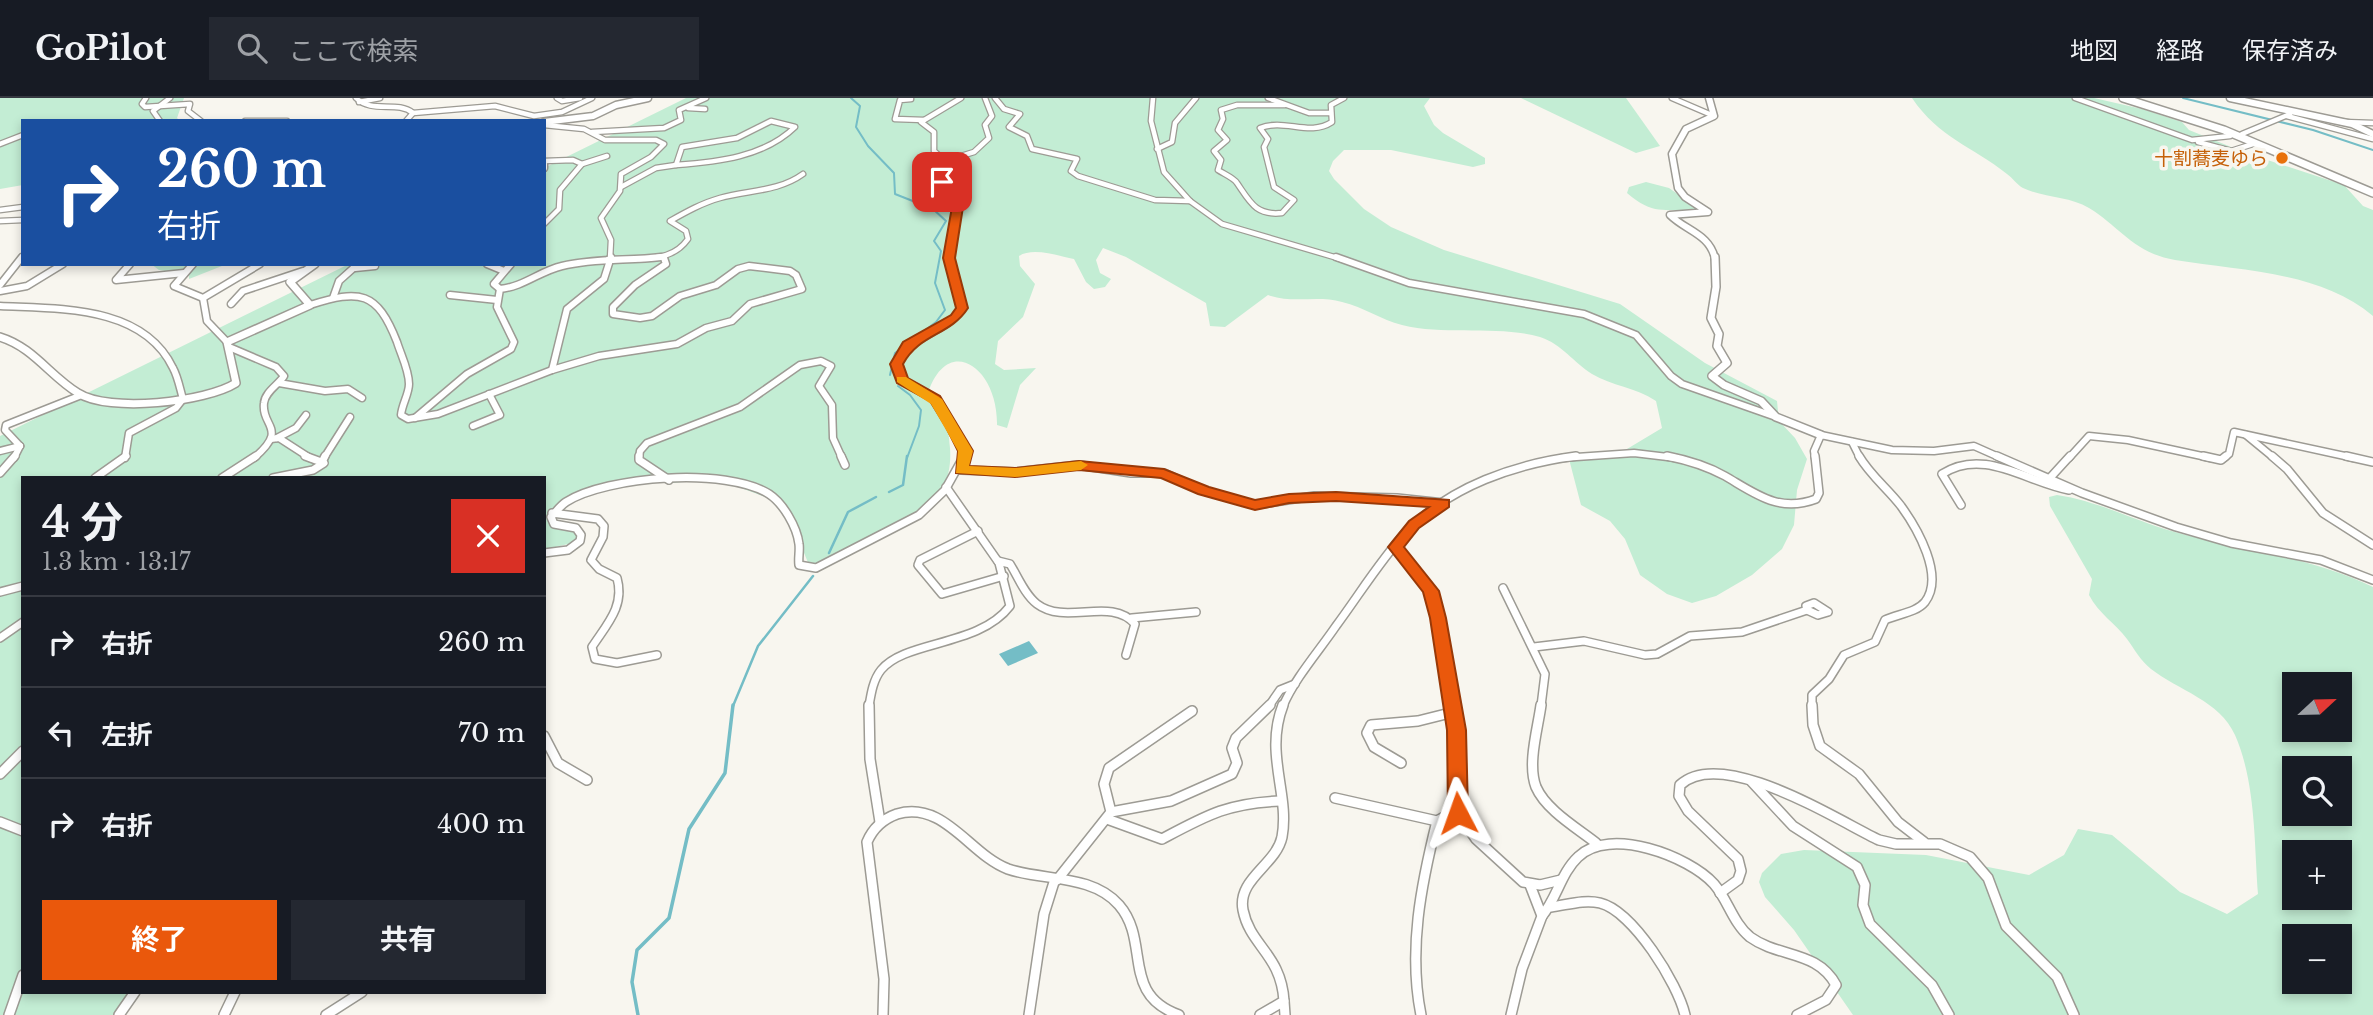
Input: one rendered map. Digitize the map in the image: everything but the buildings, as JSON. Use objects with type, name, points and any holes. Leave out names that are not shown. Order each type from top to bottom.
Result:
[{"type":"main road","points":[[2123,98],[2256,143],[2373,193]]},
{"type":"main road","points":[[2230,98],[2290,114],[2344,122],[2373,136]]},
{"type":"street","points":[[146,98],[142,102],[144,106],[188,103],[188,111],[198,119]]},
{"type":"street","points":[[158,119],[153,113],[170,98]]},
{"type":"street","points":[[357,100],[380,98]]},
{"type":"street","points":[[557,98],[562,101],[580,98]]},
{"type":"street","points":[[357,100],[375,108],[408,109],[413,113],[495,106],[534,116],[567,110],[592,98]]},
{"type":"street","points":[[546,123],[593,116],[616,105],[648,98]]},
{"type":"street","points":[[681,118],[677,112],[706,98]]},
{"type":"street","points":[[911,100],[900,100],[895,119],[923,120],[961,98]]},
{"type":"street","points":[[945,161],[974,152],[989,138],[985,125],[992,116],[985,98]]},
{"type":"street","points":[[995,98],[1004,109],[1020,114],[1009,127],[1027,136],[1032,149],[1077,159],[1071,171],[1074,175],[1100,180],[1152,201],[1190,201]]},
{"type":"street","points":[[1153,98],[1149,110],[1164,172],[1190,201],[1222,224],[1305,246],[1403,282],[1557,308],[1610,323],[1636,335],[1671,376],[1682,384],[1821,435],[1917,451],[1970,445],[2074,489],[2183,530],[2231,543],[2321,560],[2373,580]]},
{"type":"street","points":[[1157,149],[1172,142],[1175,123],[1196,98]]},
{"type":"street","points":[[1268,98],[1312,114],[1331,113]]},
{"type":"street","points":[[1285,105],[1273,107],[1241,101],[1221,110],[1223,119],[1218,130],[1227,141],[1214,151],[1221,160],[1218,170],[1237,182],[1240,193],[1255,210],[1263,214],[1282,212],[1294,201],[1274,187],[1264,147],[1268,139],[1260,128],[1281,122],[1309,130],[1320,128],[1332,122],[1333,102],[1344,98]]},
{"type":"street","points":[[1672,98],[1714,116]]},
{"type":"street","points":[[1709,98],[1714,116]]},
{"type":"street","points":[[2075,98],[2192,140],[2231,151],[2256,143]]},
{"type":"street","points":[[686,107],[705,109]]},
{"type":"street","points":[[408,119],[413,113]]},
{"type":"street","points":[[2242,134],[2290,114],[2373,136]]},
{"type":"street","points":[[1714,116],[1686,130],[1672,154],[1678,188],[1685,197],[1708,212],[1699,215],[1675,212],[1670,215],[1707,240],[1714,255],[1718,298],[1711,318],[1719,334],[1717,346],[1727,363],[1713,373],[1713,378],[1761,401],[1776,417]]},
{"type":"street","points":[[592,132],[664,128],[675,124],[681,118],[690,117]]},
{"type":"street","points":[[923,120],[922,124],[934,132],[934,151],[945,161]]},
{"type":"street","points":[[552,370],[564,314],[570,305],[602,284],[611,242],[601,218],[621,187],[656,168],[707,162],[761,149],[781,139],[795,127],[771,121],[737,138],[692,144],[678,151],[676,165]]},
{"type":"street","points":[[2344,122],[2373,123]]},
{"type":"street","points":[[546,123],[580,128],[605,140],[656,140],[664,144],[651,157],[621,174],[621,187]]},
{"type":"street","points":[[0,144],[21,136]]},
{"type":"street","points":[[2192,140],[2230,136]]},
{"type":"street","points":[[546,222],[559,209],[560,189],[582,164],[607,156]]},
{"type":"street","points":[[546,164],[577,160],[582,164]]},
{"type":"street","points":[[546,552],[572,548],[581,535],[576,528],[551,521],[552,513],[576,496],[597,488],[669,480],[739,482],[757,487],[781,506],[798,539],[799,565],[811,569],[822,567],[866,541],[912,520],[946,487],[961,470],[965,451],[935,399],[902,380],[896,364],[907,344],[955,318],[962,308],[949,258],[957,210],[942,182],[945,161]]},
{"type":"street","points":[[509,266],[494,284],[500,289],[518,286],[555,267],[609,259],[664,258],[679,249],[688,239],[686,231],[670,221],[683,213],[709,201],[782,184],[803,174]]},
{"type":"street","points":[[0,210],[21,206]]},
{"type":"street","points":[[0,220],[21,220]]},
{"type":"street","points":[[228,344],[310,305],[354,294],[370,296],[386,312],[409,386],[401,415],[415,418],[446,411],[552,370],[610,354],[677,344],[706,328],[732,321],[750,304],[796,293],[802,289],[796,275],[790,271],[749,266],[738,269],[716,285],[680,296],[652,316],[640,318],[612,314],[613,307],[635,285],[666,264],[664,258]]},
{"type":"street","points":[[0,285],[21,259]]},
{"type":"street","points":[[0,291],[27,286],[60,266]]},
{"type":"street","points":[[128,266],[116,280],[185,272]]},
{"type":"street","points":[[191,266],[174,286],[203,298]]},
{"type":"street","points":[[203,298],[254,266]]},
{"type":"street","points":[[310,305],[290,282],[312,266]]},
{"type":"street","points":[[333,298],[339,281],[355,266],[375,266]]},
{"type":"street","points":[[492,266],[504,271]]},
{"type":"street","points":[[231,304],[243,291],[303,271]]},
{"type":"street","points":[[415,418],[467,374],[511,349],[514,342],[498,311],[500,289]]},
{"type":"street","points":[[450,295],[497,300]]},
{"type":"street","points":[[203,298],[207,321],[228,344],[276,367],[284,376],[264,402],[264,411],[274,438],[304,456],[323,460]]},
{"type":"street","points":[[0,306],[62,309],[144,330],[154,338],[174,368],[183,399]]},
{"type":"street","points":[[0,337],[17,343],[79,396],[101,402],[215,396],[236,383],[228,344]]},
{"type":"street","points":[[669,480],[639,460],[640,451],[647,443],[741,406],[800,365],[815,361],[831,366],[820,386],[832,405],[832,438],[845,465]]},
{"type":"street","points":[[279,383],[325,391],[348,389],[362,398]]},
{"type":"street","points":[[473,426],[500,415],[489,394]]},
{"type":"street","points":[[20,446],[5,430],[6,425],[79,396]]},
{"type":"street","points":[[98,476],[126,457],[129,433],[176,408],[183,399]]},
{"type":"street","points":[[225,476],[254,458],[274,438],[296,428],[306,415]]},
{"type":"street","points":[[283,476],[319,469],[350,417]]},
{"type":"street","points":[[2049,479],[2089,436],[2128,440],[2221,460],[2229,454],[2234,432],[2373,462]]},
{"type":"street","points":[[2243,433],[2287,469],[2323,513],[2373,545]]},
{"type":"street","points":[[1285,1015],[1284,981],[1280,967],[1251,929],[1242,908],[1245,889],[1273,858],[1283,833],[1275,728],[1279,711],[1295,684],[1414,525],[1482,480],[1516,467],[1567,457],[1637,451],[1686,460],[1713,470],[1759,499],[1782,506],[1798,505],[1816,499],[1819,493],[1814,444],[1821,435]]},
{"type":"street","points":[[1853,442],[1867,468],[1902,508],[1933,572],[1933,588],[1921,606],[1885,620],[1875,642],[1840,659],[1829,679],[1812,695],[1813,724],[1820,746],[1860,774],[1898,822],[1925,842]]},
{"type":"street","points":[[0,451],[20,446]]},
{"type":"street","points":[[0,472],[15,457],[20,446]]},
{"type":"street","points":[[1961,505],[1942,474],[1972,461],[2061,489],[2074,489]]},
{"type":"street","points":[[961,470],[1015,472],[1079,465],[1164,474],[1204,491],[1255,505],[1289,499],[1336,496],[1444,503]]},
{"type":"street","points":[[880,822],[872,776],[868,723],[868,707],[877,676],[893,659],[988,626],[1003,617],[1010,606],[998,561],[946,487]]},
{"type":"street","points":[[552,513],[598,519],[604,526],[603,537],[591,560],[599,569],[617,578],[621,598],[592,648],[595,659],[617,663],[657,655]]},
{"type":"street","points":[[978,531],[920,560],[918,565],[942,594],[1004,576]]},
{"type":"street","points":[[1395,547],[1431,591],[1454,712],[1457,810],[1476,839],[1514,876],[1531,886],[1542,916]]},
{"type":"street","points":[[998,561],[1010,564],[1027,593],[1045,609],[1064,614],[1119,612],[1132,618],[1196,612]]},
{"type":"street","points":[[0,592],[21,587]]},
{"type":"street","points":[[1503,588],[1545,674],[1534,758],[1536,786],[1552,807],[1596,843],[1632,845],[1686,865],[1702,874],[1720,893],[1735,922],[1752,939],[1769,947],[1812,959],[1833,976],[1836,985],[1832,995],[1797,1015]]},
{"type":"street","points":[[1534,647],[1584,641],[1645,655],[1657,653],[1690,636],[1742,632],[1807,610]]},
{"type":"street","points":[[1126,655],[1135,624],[1132,618]]},
{"type":"street","points":[[0,638],[21,623]]},
{"type":"street","points":[[1029,1015],[1044,914],[1056,880],[1109,816],[1171,801],[1232,774],[1237,763],[1232,748],[1236,738],[1264,713],[1280,690],[1295,684]]},
{"type":"street","points":[[1109,816],[1104,784],[1109,768],[1192,711]]},
{"type":"street","points":[[1401,763],[1374,747],[1367,733],[1371,725],[1418,721],[1454,712]]},
{"type":"street","points":[[546,740],[558,763],[586,780]]},
{"type":"street","points":[[0,774],[21,753]]},
{"type":"street","points":[[1720,893],[1734,886],[1741,878],[1742,869],[1727,847],[1686,807],[1679,796],[1680,786],[1686,778],[1698,774],[1752,782],[1788,795],[1879,840],[1896,844],[1925,842],[1954,848],[1981,867],[1988,878],[2006,926],[2057,976],[2074,1015]]},
{"type":"street","points":[[1752,782],[1793,826],[1857,866],[1866,885],[1863,905],[1870,924],[1932,985],[1949,1015]]},
{"type":"street","points":[[1335,798],[1437,821],[1457,810]]},
{"type":"street","points":[[1109,816],[1162,839],[1216,810],[1246,802],[1280,801]]},
{"type":"street","points":[[883,1015],[884,979],[867,851],[870,831],[880,822],[905,813],[925,814],[943,823],[981,854],[1002,866],[1100,890],[1121,906],[1128,922],[1147,996],[1168,1013],[1179,1015]]},
{"type":"street","points":[[1421,1015],[1414,981],[1415,940],[1427,860],[1437,821]]},
{"type":"street","points":[[0,822],[21,830]]},
{"type":"street","points":[[1511,1015],[1522,969],[1542,916],[1551,907],[1561,880],[1578,856],[1596,843]]},
{"type":"street","points":[[1531,886],[1561,880]]},
{"type":"street","points":[[1551,907],[1584,902],[1610,907],[1631,927],[1674,982],[1682,997],[1685,1015]]},
{"type":"street","points":[[9,1015],[21,981]]},
{"type":"street","points":[[119,1015],[134,994]]},
{"type":"street","points":[[224,1015],[234,994]]},
{"type":"street","points":[[326,1015],[359,994]]},
{"type":"street","points":[[1260,1015],[1284,1000]]},
{"type":"green space","points":[[0,98],[184,98],[178,119],[21,119],[21,185],[0,189]]},
{"type":"green space","points":[[686,98],[1430,98],[1424,106],[1434,125],[1485,158],[1485,164],[1473,167],[1391,150],[1344,150],[1333,161],[1329,171],[1334,179],[1364,209],[1391,227],[1444,250],[1620,304],[1705,363],[1777,401],[1779,421],[1795,438],[1807,459],[1797,490],[1794,525],[1782,549],[1752,575],[1716,596],[1692,603],[1667,594],[1640,575],[1625,539],[1610,521],[1581,505],[1569,459],[1622,452],[1662,428],[1656,401],[1592,374],[1555,344],[1540,337],[1524,333],[1437,330],[1402,325],[1333,300],[1286,299],[1268,295],[1225,327],[1210,326],[1206,303],[1126,257],[1103,248],[1096,260],[1100,273],[1111,279],[1105,287],[1094,289],[1086,282],[1074,259],[1039,252],[1019,256],[1020,266],[1035,284],[1023,317],[998,341],[995,364],[1004,370],[1036,368],[1020,385],[1007,428],[997,425],[995,404],[980,373],[970,364],[958,361],[946,365],[936,376],[927,396],[945,420],[949,439],[950,466],[939,495],[929,507],[904,525],[850,555],[828,563],[809,565],[784,504],[714,478],[673,483],[615,483],[566,505],[554,523],[579,530],[580,541],[546,550],[546,476],[21,476],[21,994],[127,994],[114,1015],[0,1015],[0,436],[345,266],[546,266],[546,167]]},
{"type":"green space","points":[[1521,98],[1626,98],[1660,146],[1636,153]]},
{"type":"green space","points":[[1912,98],[2094,98],[2182,122],[2189,130],[2246,153],[2344,185],[2363,206],[2373,210],[2373,316],[2352,301],[2304,281],[2175,260],[2149,252],[2089,208],[2021,187],[1994,164],[1933,123]]},
{"type":"green space","points":[[1646,182],[1669,188],[1696,207],[1695,211],[1652,208],[1627,193],[1629,187]]},
{"type":"green space","points":[[154,266],[222,266],[189,279],[189,274],[159,270]]},
{"type":"green space","points":[[2057,495],[2072,498],[2175,532],[2325,568],[2373,587],[2373,1015],[1853,1015],[1794,930],[1765,897],[1759,882],[1762,873],[1781,854],[1804,850],[1926,855],[2029,875],[2064,855],[2078,829],[2112,835],[2180,892],[2227,914],[2258,894],[2250,793],[2242,753],[2235,735],[2228,723],[2209,705],[2147,666],[2122,633],[2097,608],[2089,595],[2092,579],[2050,506],[2049,497]]},
{"type":"water","points":[[1029,641],[1038,653],[1008,666],[999,654]]},
{"type":"waterway","points":[[851,98],[860,106],[856,127],[868,146],[894,173],[895,194],[933,209],[946,221],[934,241],[941,251],[935,283],[945,310],[936,322],[895,353],[890,375]]},
{"type":"waterway","points":[[2183,98],[2313,130],[2373,150]]},
{"type":"waterway","points":[[898,386],[910,395],[921,410],[919,426],[907,458]]},
{"type":"waterway","points":[[889,492],[903,485],[907,456]]},
{"type":"waterway","points":[[829,553],[848,512],[876,497]]},
{"type":"waterway","points":[[733,706],[758,646],[813,576]]},
{"type":"waterway","points":[[638,1015],[632,982],[637,950],[669,918],[689,829],[725,773],[733,705]]},
{"type":"slow traffic","points":[[901,379],[937,401],[965,451],[961,470],[1015,472],[1081,465]]},
{"type":"place","name":"十割蕎麦ゆら","points":[[2282,158]]},
{"type":"route","points":[[942,182],[957,207],[949,258],[962,308],[955,318],[907,344],[896,364],[902,380],[931,395],[953,427],[965,451],[961,470],[1015,472],[1079,465],[1164,474],[1204,491],[1255,505],[1314,496],[1415,499],[1444,503],[1414,525],[1395,547],[1431,591],[1438,618],[1457,730],[1455,782],[1458,813]]}]
